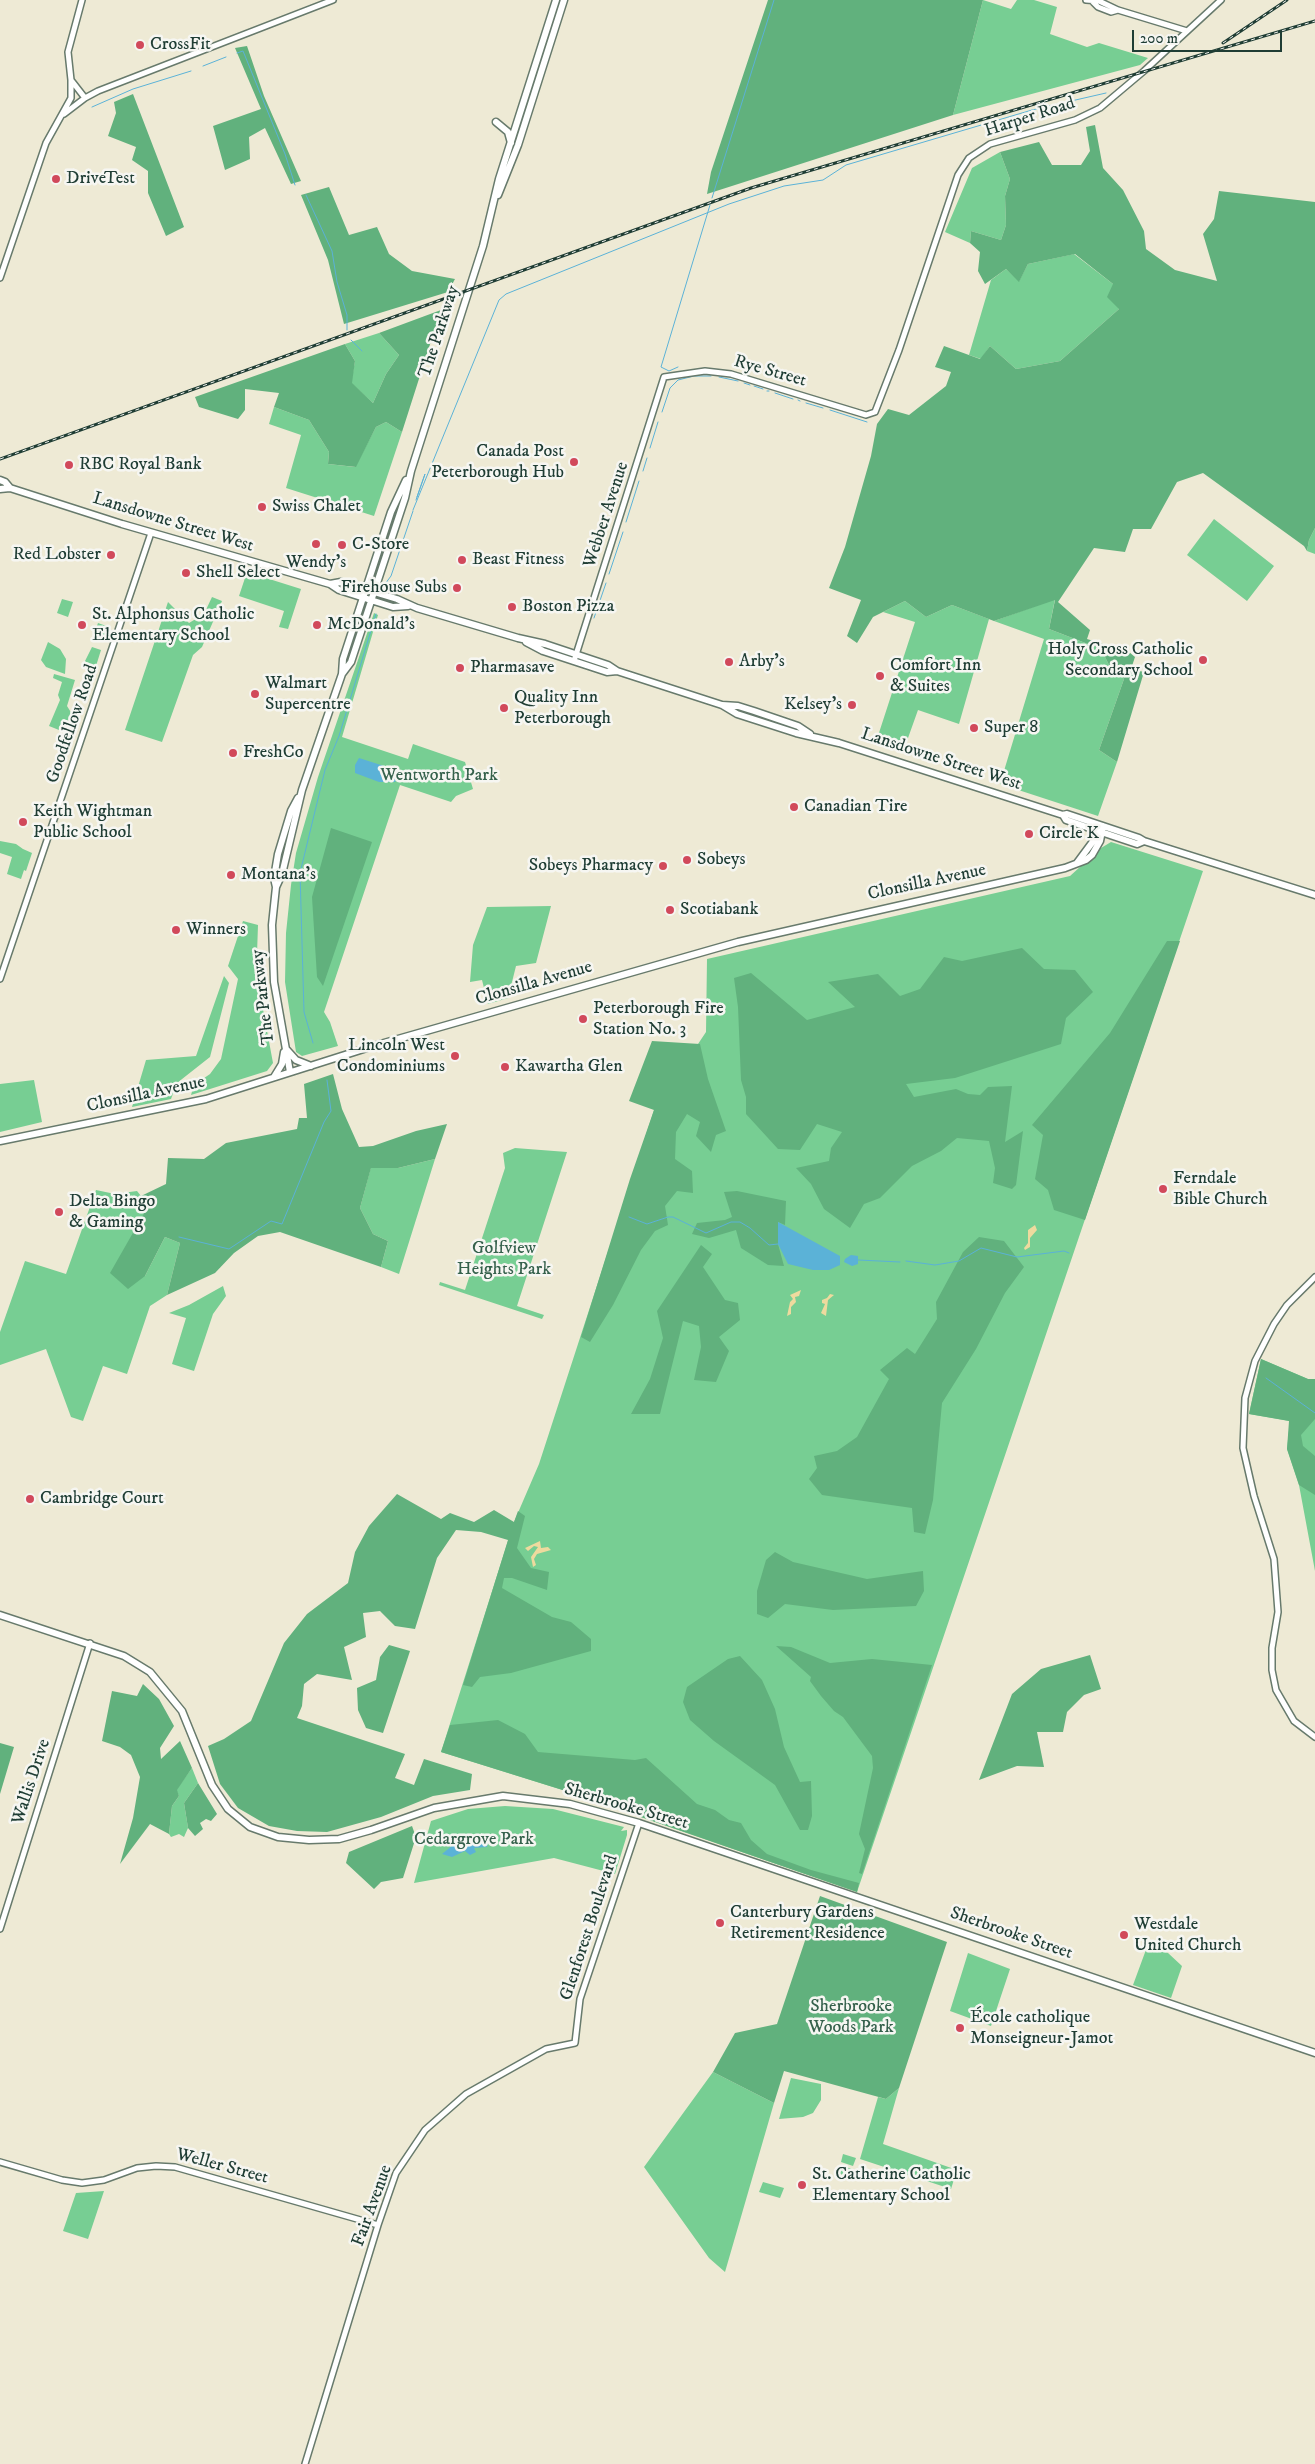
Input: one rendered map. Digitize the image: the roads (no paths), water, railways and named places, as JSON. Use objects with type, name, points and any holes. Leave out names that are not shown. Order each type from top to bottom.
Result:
[{"type":"main road","name":"The Parkway","points":[[496,200],[499,179],[556,0]]},
{"type":"main road","name":"The Parkway","points":[[342,674],[351,662],[405,498],[411,471],[496,200],[504,184],[564,0]]},
{"type":"main road","points":[[496,122],[508,132],[511,143]]},
{"type":"main road","name":"The Parkway","points":[[290,1072],[272,962],[276,887],[282,874],[302,790],[342,674],[343,659],[391,512],[411,471]]},
{"type":"main road","name":"Lansdowne Street West","points":[[0,480],[5,482],[10,488]]},
{"type":"main road","name":"Lansdowne Street West","points":[[0,489],[10,488],[151,533],[330,584],[339,590],[393,607],[409,606]]},
{"type":"main road","name":"Lansdowne Street West","points":[[330,584],[342,582],[397,599],[409,606],[545,644],[575,658],[608,665],[617,671],[722,705],[737,714],[796,733],[810,735],[1063,815],[1067,814],[1102,829],[1139,838],[1144,842],[1315,895]]},
{"type":"main road","name":"Clonsilla Avenue","points":[[0,1141],[171,1108],[626,973],[762,935],[1059,870],[1092,855],[1100,841],[1102,829]]},
{"type":"main road","points":[[284,1043],[289,1053],[296,1060],[312,1066]]},
{"type":"main road","points":[[273,1078],[282,1064],[284,1043]]},
{"type":"main road","name":"Sherbrooke Street","points":[[0,1615],[124,1656],[150,1672],[182,1711],[212,1785],[228,1809],[250,1827],[278,1837],[309,1840],[339,1838],[370,1830],[434,1808],[503,1796],[570,1804],[639,1823],[1315,2054]]},
{"type":"street","points":[[0,278],[46,143],[64,114],[71,98],[71,80],[68,65],[70,40],[82,0]]},
{"type":"street","points":[[64,114],[85,98],[333,0]]},
{"type":"street","points":[[1086,0],[1099,1],[1118,10],[1187,31]]},
{"type":"street","name":"Harper Road","points":[[866,415],[875,412],[899,350],[958,175],[969,158],[990,144],[1090,114],[1144,71],[1221,0]]},
{"type":"street","points":[[71,80],[85,98]]},
{"type":"street","name":"Rye Street","points":[[664,377],[705,371],[730,374],[866,415]]},
{"type":"street","name":"Webber Avenue","points":[[575,658],[664,377]]},
{"type":"street","name":"Goodfellow Road","points":[[0,979],[151,533]]},
{"type":"street","points":[[1315,1277],[1299,1291],[1283,1311],[1255,1361],[1245,1398],[1243,1448],[1254,1496],[1274,1559],[1278,1612],[1272,1648],[1272,1670],[1276,1690],[1294,1721],[1315,1737]]},
{"type":"street","name":"Wallis Drive","points":[[0,1929],[90,1644]]},
{"type":"street","name":"Glenforest Boulevard","points":[[575,2043],[580,1999],[639,1823]]},
{"type":"street","name":"Fair Avenue","points":[[305,2464],[378,2225],[396,2173],[425,2130],[466,2094],[523,2060],[546,2049],[575,2043]]},
{"type":"street","name":"Weller Street","points":[[0,2162],[62,2180],[82,2183],[104,2180],[137,2168],[175,2167],[378,2225]]},
{"type":"water","points":[[359,758],[384,766],[394,766],[400,771],[395,782],[379,782],[355,773],[355,765]]},
{"type":"water","points":[[778,1222],[840,1256],[840,1265],[829,1270],[813,1270],[788,1264],[778,1244]]},
{"type":"water","points":[[851,1255],[858,1256],[858,1264],[852,1266],[844,1262]]},
{"type":"water","points":[[489,1837],[487,1847],[474,1848],[476,1852],[470,1855],[465,1851],[452,1857],[442,1854],[453,1845]]},
{"type":"waterway","points":[[712,198],[774,0]]},
{"type":"waterway","points":[[237,53],[243,51],[285,154],[295,185]]},
{"type":"waterway","points":[[203,66],[226,57]]},
{"type":"waterway","points":[[92,107],[133,89],[191,71]]},
{"type":"waterway","points":[[413,510],[499,300],[506,294],[729,204],[784,186],[823,180],[846,165],[1032,110],[1106,93]]},
{"type":"waterway","points":[[306,195],[332,251],[337,282],[347,315],[347,330]]},
{"type":"waterway","points":[[678,367],[669,371],[661,367],[710,205]]},
{"type":"waterway","points":[[351,340],[362,351]]},
{"type":"waterway","points":[[662,412],[670,388],[678,380],[694,376],[711,376]]},
{"type":"waterway","points":[[719,377],[738,381]]},
{"type":"waterway","points":[[744,383],[750,385]]},
{"type":"waterway","points":[[754,386],[763,389]]},
{"type":"waterway","points":[[775,393],[793,399]]},
{"type":"waterway","points":[[806,403],[823,408]]},
{"type":"waterway","points":[[830,410],[867,422]]},
{"type":"waterway","points":[[650,448],[658,422]]},
{"type":"waterway","points":[[643,471],[647,458]]},
{"type":"waterway","points":[[416,500],[425,474],[417,497]]},
{"type":"waterway","points":[[626,522],[639,481]]},
{"type":"waterway","points":[[385,584],[391,576],[413,511]]},
{"type":"waterway","points":[[609,574],[623,532]]},
{"type":"waterway","points":[[594,618],[606,583]]},
{"type":"waterway","points":[[313,1043],[304,1012],[300,873],[325,770],[339,736],[376,614]]},
{"type":"waterway","points":[[179,1237],[229,1249],[271,1221],[282,1224],[324,1122],[331,1111],[327,1080]]},
{"type":"waterway","points":[[629,1217],[647,1224],[673,1217],[706,1233],[731,1222],[740,1222],[750,1228],[769,1245],[778,1244]]},
{"type":"waterway","points":[[906,1261],[935,1265],[959,1261],[981,1248],[1017,1257],[1064,1251],[1069,1253]]},
{"type":"waterway","points":[[858,1260],[900,1262]]},
{"type":"waterway","points":[[1266,1378],[1315,1413]]},
{"type":"railway","points":[[1223,43],[1287,0]]},
{"type":"railway","points":[[0,459],[751,188],[1315,21]]},
{"type":"place","name":"CrossFit","points":[[140,45]]},
{"type":"place","name":"DriveTest","points":[[56,179]]},
{"type":"place","name":"Canada Post Peterborough Hub","points":[[574,462]]},
{"type":"place","name":"RBC Royal Bank","points":[[69,465]]},
{"type":"place","name":"Swiss Chalet","points":[[262,507]]},
{"type":"place","name":"Wendy's","points":[[316,544]]},
{"type":"place","name":"C-Store","points":[[342,545]]},
{"type":"place","name":"Red Lobster","points":[[111,555]]},
{"type":"place","name":"Beast Fitness","points":[[462,560]]},
{"type":"place","name":"Shell Select","points":[[186,573]]},
{"type":"place","name":"Firehouse Subs","points":[[457,588]]},
{"type":"place","name":"Boston Pizza","points":[[512,607]]},
{"type":"place","name":"St. Alphonsus Catholic Elementary School","points":[[82,625]]},
{"type":"place","name":"McDonald's","points":[[317,625]]},
{"type":"place","name":"Holy Cross Catholic Secondary School","points":[[1203,660]]},
{"type":"place","name":"Arby's","points":[[729,662]]},
{"type":"place","name":"Pharmasave","points":[[460,668]]},
{"type":"place","name":"Comfort Inn & Suites","points":[[880,676]]},
{"type":"place","name":"Walmart Supercentre","points":[[255,694]]},
{"type":"place","name":"Kelsey's","points":[[852,705]]},
{"type":"place","name":"Quality Inn Peterborough","points":[[504,708]]},
{"type":"place","name":"Super 8","points":[[974,728]]},
{"type":"place","name":"FreshCo","points":[[233,753]]},
{"type":"place","name":"Canadian Tire","points":[[794,807]]},
{"type":"place","name":"Keith Wightman Public School","points":[[23,822]]},
{"type":"place","name":"Circle K","points":[[1029,834]]},
{"type":"place","name":"Sobeys","points":[[687,860]]},
{"type":"place","name":"Sobeys Pharmacy","points":[[663,866]]},
{"type":"place","name":"Montana's","points":[[231,875]]},
{"type":"place","name":"Scotiabank","points":[[670,910]]},
{"type":"place","name":"Winners","points":[[176,930]]},
{"type":"place","name":"Peterborough Fire Station No. 3","points":[[583,1019]]},
{"type":"place","name":"Lincoln West Condominiums","points":[[455,1056]]},
{"type":"place","name":"Kawartha Glen","points":[[505,1067]]},
{"type":"place","name":"Ferndale Bible Church","points":[[1163,1189]]},
{"type":"place","name":"Delta Bingo & Gaming","points":[[59,1212]]},
{"type":"place","name":"Cambridge Court","points":[[30,1499]]},
{"type":"place","name":"Canterbury Gardens Retirement Residence","points":[[720,1923]]},
{"type":"place","name":"Westdale United Church","points":[[1124,1935]]},
{"type":"place","name":"École catholique Monseigneur-Jamot","points":[[960,2028]]},
{"type":"place","name":"St. Catherine Catholic Elementary School","points":[[802,2185]]},
{"type":"park label","name":"Wentworth Park","points":[[439,776]]},
{"type":"park label","name":"Golfview Heights Park","points":[[504,1259]]},
{"type":"park label","name":"Cedargrove Park","points":[[474,1840]]},
{"type":"park label","name":"Sherbrooke Woods Park","points":[[851,2017]]}]
